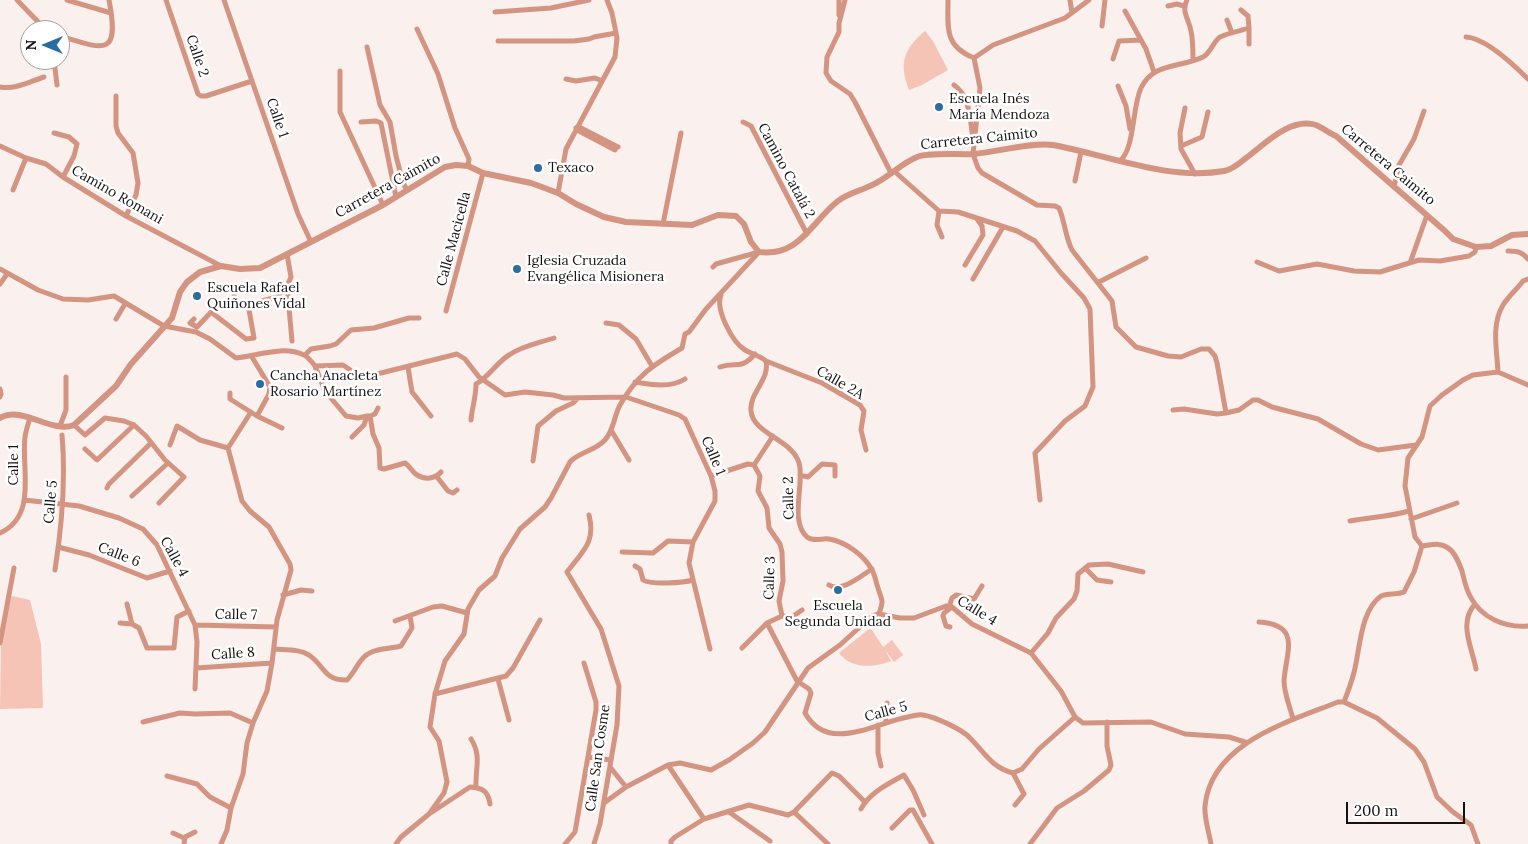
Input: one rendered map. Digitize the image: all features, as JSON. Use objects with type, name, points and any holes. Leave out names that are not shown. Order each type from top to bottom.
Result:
[{"type":"street","points":[[17,0],[36,20]]},
{"type":"street","points":[[67,0],[111,13]]},
{"type":"street","points":[[70,40],[96,47],[105,46],[111,40],[109,0]]},
{"type":"street","name":"Calle 2","points":[[166,0],[198,94],[206,96],[252,80]]},
{"type":"street","name":"Calle 1","points":[[224,0],[298,214],[311,242]]},
{"type":"street","points":[[494,12],[551,8],[589,0]]},
{"type":"street","points":[[558,193],[566,149],[615,56],[616,33],[612,12],[607,0]]},
{"type":"street","points":[[839,0],[839,32],[827,57],[826,73],[831,81],[850,94],[892,172],[940,212],[958,212],[1017,232],[1035,241],[1084,298],[1090,309],[1093,387],[1085,406],[1066,421],[1035,453],[1040,500]]},
{"type":"street","points":[[839,23],[845,0]]},
{"type":"street","points":[[948,0],[948,27],[954,46],[962,54],[974,58]]},
{"type":"street","points":[[1070,0],[1072,13]]},
{"type":"street","points":[[974,58],[993,45],[1065,18],[1089,0]]},
{"type":"street","points":[[1102,26],[1105,0]]},
{"type":"street","points":[[1168,6],[1185,3],[1184,14],[1191,30],[1193,60]]},
{"type":"street","points":[[1240,10],[1248,16],[1249,44]]},
{"type":"street","points":[[1125,11],[1146,49],[1154,72]]},
{"type":"street","points":[[1227,20],[1232,33]]},
{"type":"street","points":[[1120,161],[1124,158],[1131,135],[1140,90],[1145,81],[1154,72],[1204,57],[1219,38],[1249,28]]},
{"type":"street","points":[[417,29],[438,74],[455,128],[468,159],[468,166]]},
{"type":"street","points":[[498,41],[574,41],[616,33]]},
{"type":"street","points":[[1466,37],[1474,38],[1498,52],[1528,79]]},
{"type":"street","points":[[1113,59],[1119,41],[1141,40]]},
{"type":"street","points":[[367,47],[380,105],[390,122],[396,156],[403,183],[407,190]]},
{"type":"street","points":[[974,58],[980,88],[973,154],[982,173],[1037,205],[1059,208],[1072,250],[1112,301],[1116,327],[1136,347],[1168,356],[1181,357],[1201,349],[1209,349],[1215,356],[1217,363],[1226,413]]},
{"type":"street","points":[[55,70],[57,85]]},
{"type":"street","points":[[340,71],[340,112],[383,205]]},
{"type":"street","points":[[0,87],[8,88],[44,77]]},
{"type":"street","points":[[566,79],[576,81],[595,78],[602,81]]},
{"type":"street","points":[[954,85],[964,94],[969,110],[974,143]]},
{"type":"street","points":[[1118,86],[1126,106],[1131,135]]},
{"type":"street","points":[[116,96],[116,126],[118,133],[132,154],[138,183],[136,195],[126,216]]},
{"type":"street","points":[[1185,108],[1180,141],[1181,149],[1195,174]]},
{"type":"street","points":[[1394,186],[1399,165],[1414,139],[1424,111]]},
{"type":"street","points":[[1181,146],[1202,137],[1208,112]]},
{"type":"street","points":[[361,122],[376,121],[381,124],[396,197]]},
{"type":"street","name":"Camino Catalá 2","points":[[743,122],[751,126],[807,234]]},
{"type":"street","name":"Carretera Caimito","points":[[74,425],[116,386],[131,364],[172,318],[180,292],[187,282],[200,272],[221,266],[240,269],[260,268],[383,205],[445,167],[456,165],[468,166],[483,173],[531,183],[558,193],[604,217],[626,222],[692,225],[718,215],[736,216],[744,224],[751,242],[759,252],[771,253],[784,250],[807,234],[838,201],[877,183],[918,156],[973,154],[1019,147],[1050,145],[1174,172],[1212,174],[1229,170],[1294,125],[1306,124],[1316,126],[1336,136],[1453,239],[1476,247]]},
{"type":"street","points":[[576,128],[616,148]]},
{"type":"street","points":[[54,133],[69,137],[77,144],[74,156],[63,177]]},
{"type":"street","points":[[663,224],[681,133]]},
{"type":"street","name":"Camino Romani","points":[[0,146],[26,158],[46,164],[63,177],[126,216],[221,266]]},
{"type":"street","points":[[1075,181],[1081,152]]},
{"type":"street","points":[[13,190],[26,158]]},
{"type":"street","name":"Calle Macicella","points":[[446,311],[483,173]]},
{"type":"street","points":[[940,212],[937,225],[942,236]]},
{"type":"street","points":[[1410,263],[1427,215]]},
{"type":"street","points":[[965,265],[983,235],[977,219]]},
{"type":"street","points":[[973,278],[1003,227]]},
{"type":"street","points":[[1258,262],[1279,271],[1317,264],[1354,271],[1380,272],[1419,260],[1440,261],[1469,256],[1475,252],[1476,247],[1491,246],[1512,236],[1528,234]]},
{"type":"street","points":[[1508,251],[1522,253],[1528,259]]},
{"type":"street","points":[[713,267],[716,264],[759,252]]},
{"type":"street","points":[[429,814],[444,793],[447,782],[439,741],[430,727],[435,694],[445,661],[464,634],[467,613],[479,590],[495,576],[502,558],[520,528],[545,507],[570,462],[605,440],[620,406],[636,382],[652,366],[682,348],[685,334],[689,332],[706,309],[759,252]]},
{"type":"street","points":[[194,318],[190,323],[197,327],[215,308],[248,304],[277,297],[291,277],[287,254]]},
{"type":"street","points":[[1099,282],[1146,258]]},
{"type":"street","points":[[0,268],[7,274],[38,290],[63,299],[88,300],[114,296],[164,326],[196,332],[210,339],[236,358],[252,357],[280,350],[306,355],[315,366],[325,391],[346,416],[358,418],[369,416],[375,414],[378,408]]},
{"type":"street","points":[[0,284],[7,274]]},
{"type":"street","points":[[1498,372],[1496,326],[1498,315],[1504,304],[1523,281],[1528,279]]},
{"type":"street","points":[[286,286],[292,341]]},
{"type":"street","points":[[234,289],[235,306]]},
{"type":"street","points":[[723,292],[719,299],[720,312],[730,332],[745,350],[766,361]]},
{"type":"street","points":[[116,319],[125,304]]},
{"type":"street","points":[[211,312],[246,339],[254,338],[248,304]]},
{"type":"street","points":[[306,355],[311,349],[336,344],[351,330],[374,328],[409,318],[419,318]]},
{"type":"street","points":[[606,323],[619,325],[636,339],[652,366]]},
{"type":"street","points":[[471,420],[473,403],[476,397],[476,384],[484,380],[508,355],[554,338]]},
{"type":"street","points":[[315,366],[343,366],[359,376],[365,377],[457,354],[466,359],[479,377],[505,394],[525,392],[553,394],[564,398],[626,397]]},
{"type":"street","points":[[720,367],[726,364],[742,365],[755,354]]},
{"type":"street","points":[[252,357],[270,387],[269,394],[257,416]]},
{"type":"street","name":"Calle 2","points":[[766,361],[768,367],[753,400],[751,412],[757,425],[787,446],[798,458],[800,463],[799,519],[802,531],[808,538],[830,539],[847,546],[860,555],[872,569],[882,603],[879,614]]},
{"type":"street","name":"Calle 2A","points":[[766,361],[822,383],[860,405],[864,411],[861,430],[866,450]]},
{"type":"street","points":[[408,367],[412,392],[431,416]]},
{"type":"street","points":[[1422,546],[1414,537],[1405,486],[1408,458],[1422,437],[1430,406],[1442,395],[1473,375],[1498,372],[1528,385]]},
{"type":"street","points":[[60,426],[66,410],[66,377]]},
{"type":"street","points":[[636,382],[655,386],[674,384],[686,379]]},
{"type":"street","points":[[0,389],[0,397]]},
{"type":"street","points":[[230,392],[230,399],[257,416],[282,428]]},
{"type":"street","name":"Calle 1","points":[[626,397],[682,417],[711,476],[716,491],[714,501],[693,542],[689,563],[710,649]]},
{"type":"street","points":[[533,461],[538,426],[556,411],[573,403],[578,398]]},
{"type":"street","points":[[1174,410],[1184,409],[1217,414],[1226,413],[1239,410],[1253,400],[1258,400],[1272,407],[1318,419],[1361,444],[1378,450],[1416,445]]},
{"type":"street","points":[[221,844],[227,830],[231,808],[242,774],[247,743],[267,691],[276,627],[290,570],[290,564],[269,527],[242,502],[228,448],[251,412]]},
{"type":"street","points":[[0,418],[9,414],[68,428],[74,425],[85,436],[105,418],[124,421],[134,425],[168,463],[184,477],[159,503]]},
{"type":"street","points":[[352,437],[364,425],[369,416]]},
{"type":"street","points":[[369,416],[380,448],[380,468],[384,469],[404,463],[409,465],[416,474],[429,478],[439,475],[448,491],[453,493],[457,490]]},
{"type":"street","name":"Calle 1","points":[[0,533],[14,524],[20,516],[24,500],[26,472],[25,438],[30,418]]},
{"type":"street","points":[[85,449],[96,460],[134,425]]},
{"type":"street","points":[[170,444],[177,426],[200,440],[228,448]]},
{"type":"street","points":[[611,430],[629,460]]},
{"type":"street","name":"Calle 5","points":[[55,570],[65,468],[62,435]]},
{"type":"street","points":[[711,476],[748,464],[754,465],[773,436]]},
{"type":"street","points":[[107,488],[151,443]]},
{"type":"street","points":[[132,496],[168,463]]},
{"type":"street","points":[[800,476],[808,477],[822,464],[835,466],[835,476]]},
{"type":"street","name":"Calle 3","points":[[742,648],[767,623],[782,616],[779,601],[783,581],[782,552],[780,544],[769,528],[767,508],[758,491],[760,476],[754,465]]},
{"type":"street","name":"Calle 4","points":[[24,500],[79,506],[119,518],[143,528],[157,545],[195,625],[197,642],[195,688]]},
{"type":"street","points":[[1411,519],[1457,503]]},
{"type":"street","points":[[1350,521],[1409,511]]},
{"type":"street","name":"Calle San Cosme","points":[[589,515],[592,529],[589,542],[568,572],[601,629],[619,686],[617,725],[604,803],[594,844]]},
{"type":"street","points":[[622,552],[652,552],[668,540],[693,542]]},
{"type":"street","points":[[1422,546],[1438,544],[1449,548],[1458,562],[1470,596],[1485,615],[1499,622],[1518,627],[1528,626]]},
{"type":"street","points":[[1344,702],[1355,669],[1360,634],[1370,610],[1376,601],[1384,595],[1403,593],[1414,572],[1422,546]]},
{"type":"street","name":"Calle 6","points":[[58,547],[89,555],[147,578],[170,570]]},
{"type":"street","points":[[1031,653],[1048,633],[1056,618],[1074,599],[1077,591],[1078,574],[1089,564],[1108,564],[1143,572]]},
{"type":"street","points":[[635,566],[640,569],[643,580],[646,582],[692,580]]},
{"type":"street","points":[[0,643],[14,568]]},
{"type":"street","points":[[1085,568],[1097,580],[1111,582]]},
{"type":"street","points":[[829,585],[841,587],[872,569]]},
{"type":"street","points":[[950,627],[946,626],[943,616],[950,607],[952,598],[956,594],[974,599],[982,586]]},
{"type":"street","points":[[284,595],[301,590],[312,591]]},
{"type":"street","points":[[127,604],[132,624]]},
{"type":"street","points":[[1475,604],[1468,611],[1466,622],[1467,634],[1474,655],[1476,669]]},
{"type":"street","points":[[394,621],[433,607],[442,606],[467,613]]},
{"type":"street","name":"Calle 4","points":[[879,614],[900,618],[914,618],[946,606],[950,607],[972,624],[1031,653],[1061,691],[1075,716]]},
{"type":"street","points":[[782,616],[792,617],[802,610]]},
{"type":"street","points":[[120,623],[132,624],[139,628],[147,648],[174,648],[177,617],[189,611]]},
{"type":"street","points":[[604,803],[626,788],[668,765],[680,763],[711,770],[727,762],[753,744],[765,732],[808,668],[840,645],[872,616],[879,614]]},
{"type":"street","points":[[274,649],[296,650],[307,654],[328,676],[347,680],[367,654],[377,650],[401,646],[412,628],[410,616]]},
{"type":"street","points":[[435,694],[506,676],[513,668],[540,620]]},
{"type":"street","points":[[1259,622],[1275,624],[1285,631],[1289,638],[1290,645],[1284,683],[1293,719]]},
{"type":"street","name":"Calle 5","points":[[767,623],[798,682],[809,689],[810,693],[805,713],[809,720],[822,730],[830,734],[840,735],[922,714],[957,728],[969,736],[993,764],[1004,771],[1013,773]]},
{"type":"street","name":"Calle 7","points":[[195,625],[276,627]]},
{"type":"street","points":[[565,844],[575,832],[596,702],[584,662]]},
{"type":"street","name":"Calle 8","points":[[196,668],[272,663]]},
{"type":"street","points":[[498,679],[508,720]]},
{"type":"street","points":[[1211,844],[1205,809],[1207,791],[1216,771],[1245,742],[1293,719],[1338,702],[1344,702],[1377,718],[1415,749],[1424,762],[1437,797],[1470,825],[1478,844]]},
{"type":"street","points":[[886,722],[887,703]]},
{"type":"street","points":[[143,722],[180,713],[230,713],[254,723]]},
{"type":"street","points":[[1015,805],[1024,794],[1013,773],[1022,769],[1039,749],[1075,716],[1083,722],[1151,722],[1186,734],[1229,737],[1245,742]]},
{"type":"street","points":[[1030,844],[1057,808],[1084,791],[1109,770],[1111,765],[1107,746],[1107,722]]},
{"type":"street","points":[[878,725],[878,753],[881,766]]},
{"type":"street","points":[[471,740],[478,754],[475,776],[476,788]]},
{"type":"street","points":[[588,757],[611,760]]},
{"type":"street","points":[[668,765],[704,819]]},
{"type":"street","points":[[610,767],[626,788]]},
{"type":"street","points":[[671,844],[675,837],[704,819],[753,805],[782,815],[788,815],[794,812],[832,773],[839,776],[865,802]]},
{"type":"street","points":[[861,810],[865,802],[886,785],[904,775],[924,815]]},
{"type":"street","points":[[167,776],[197,784],[210,797],[231,808]]},
{"type":"street","points":[[396,844],[401,836],[429,814],[470,787],[485,790],[489,796],[490,804]]},
{"type":"street","points":[[892,828],[906,812],[913,810],[932,844]]},
{"type":"street","points":[[730,812],[770,840]]},
{"type":"street","points":[[794,812],[828,844]]},
{"type":"street","points":[[173,833],[184,841],[195,832]]},
{"type":"shaded area","points":[[925,31],[933,41],[948,70],[909,90],[904,72],[905,58],[912,44]]},
{"type":"shaded area","points":[[10,597],[30,600],[41,644],[43,708],[0,709],[1,644]]},
{"type":"shaded area","points":[[869,629],[872,630],[883,647],[892,640],[903,655],[894,662],[885,650],[891,661],[863,666],[850,662],[839,653]]},
{"type":"place","name":"Escuela Inés María Mendoza","points":[[939,107]]},
{"type":"place","name":"Texaco","points":[[538,168]]},
{"type":"place","name":"Iglesia Cruzada Evangélica Misionera","points":[[517,269]]},
{"type":"place","name":"Escuela Rafael Quiñones Vidal","points":[[197,296]]},
{"type":"place","name":"Cancha Anacleta Rosario Martínez","points":[[260,384]]},
{"type":"place","name":"Escuela Segunda Unidad","points":[[838,590]]}]
